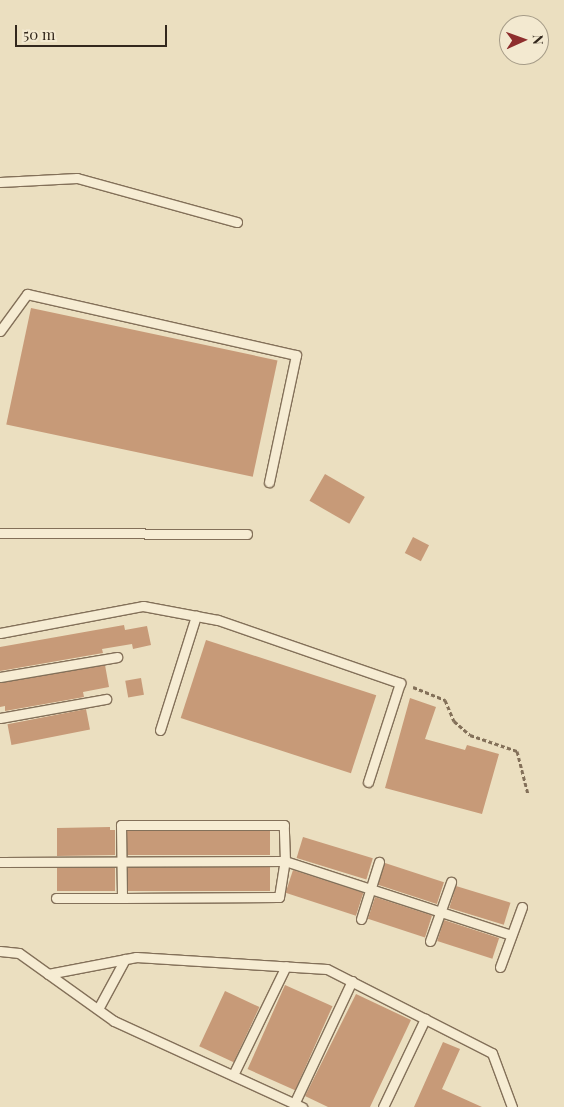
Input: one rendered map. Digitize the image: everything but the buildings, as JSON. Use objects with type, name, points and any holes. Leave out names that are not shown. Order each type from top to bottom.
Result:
[{"type":"lane","points":[[0,182],[77,178],[237,222]]},
{"type":"lane","points":[[0,331],[27,294],[296,355],[269,482]]},
{"type":"lane","points":[[0,533],[247,534]]},
{"type":"lane","points":[[0,633],[143,606],[218,620],[400,683],[368,782]]},
{"type":"lane","points":[[160,730],[196,616]]},
{"type":"lane","points":[[0,677],[117,657]]},
{"type":"lane","points":[[0,718],[106,700]]},
{"type":"lane","points":[[56,898],[122,898],[279,897],[285,861],[284,825],[121,825],[122,898]]},
{"type":"lane","points":[[0,862],[285,861],[511,935]]},
{"type":"lane","points":[[361,919],[379,862]]},
{"type":"lane","points":[[430,942],[451,882]]},
{"type":"lane","points":[[500,967],[522,907]]},
{"type":"lane","points":[[0,951],[19,953],[114,1021],[298,1105],[352,981]]},
{"type":"lane","points":[[48,974],[136,957],[327,969],[492,1053],[512,1107]]},
{"type":"lane","points":[[98,1009],[125,959]]},
{"type":"lane","points":[[233,1075],[286,966]]},
{"type":"lane","points":[[383,1107],[425,1019]]},
{"type":"path","points":[[400,683],[445,700],[454,721],[470,735],[517,751],[528,794]]}]
